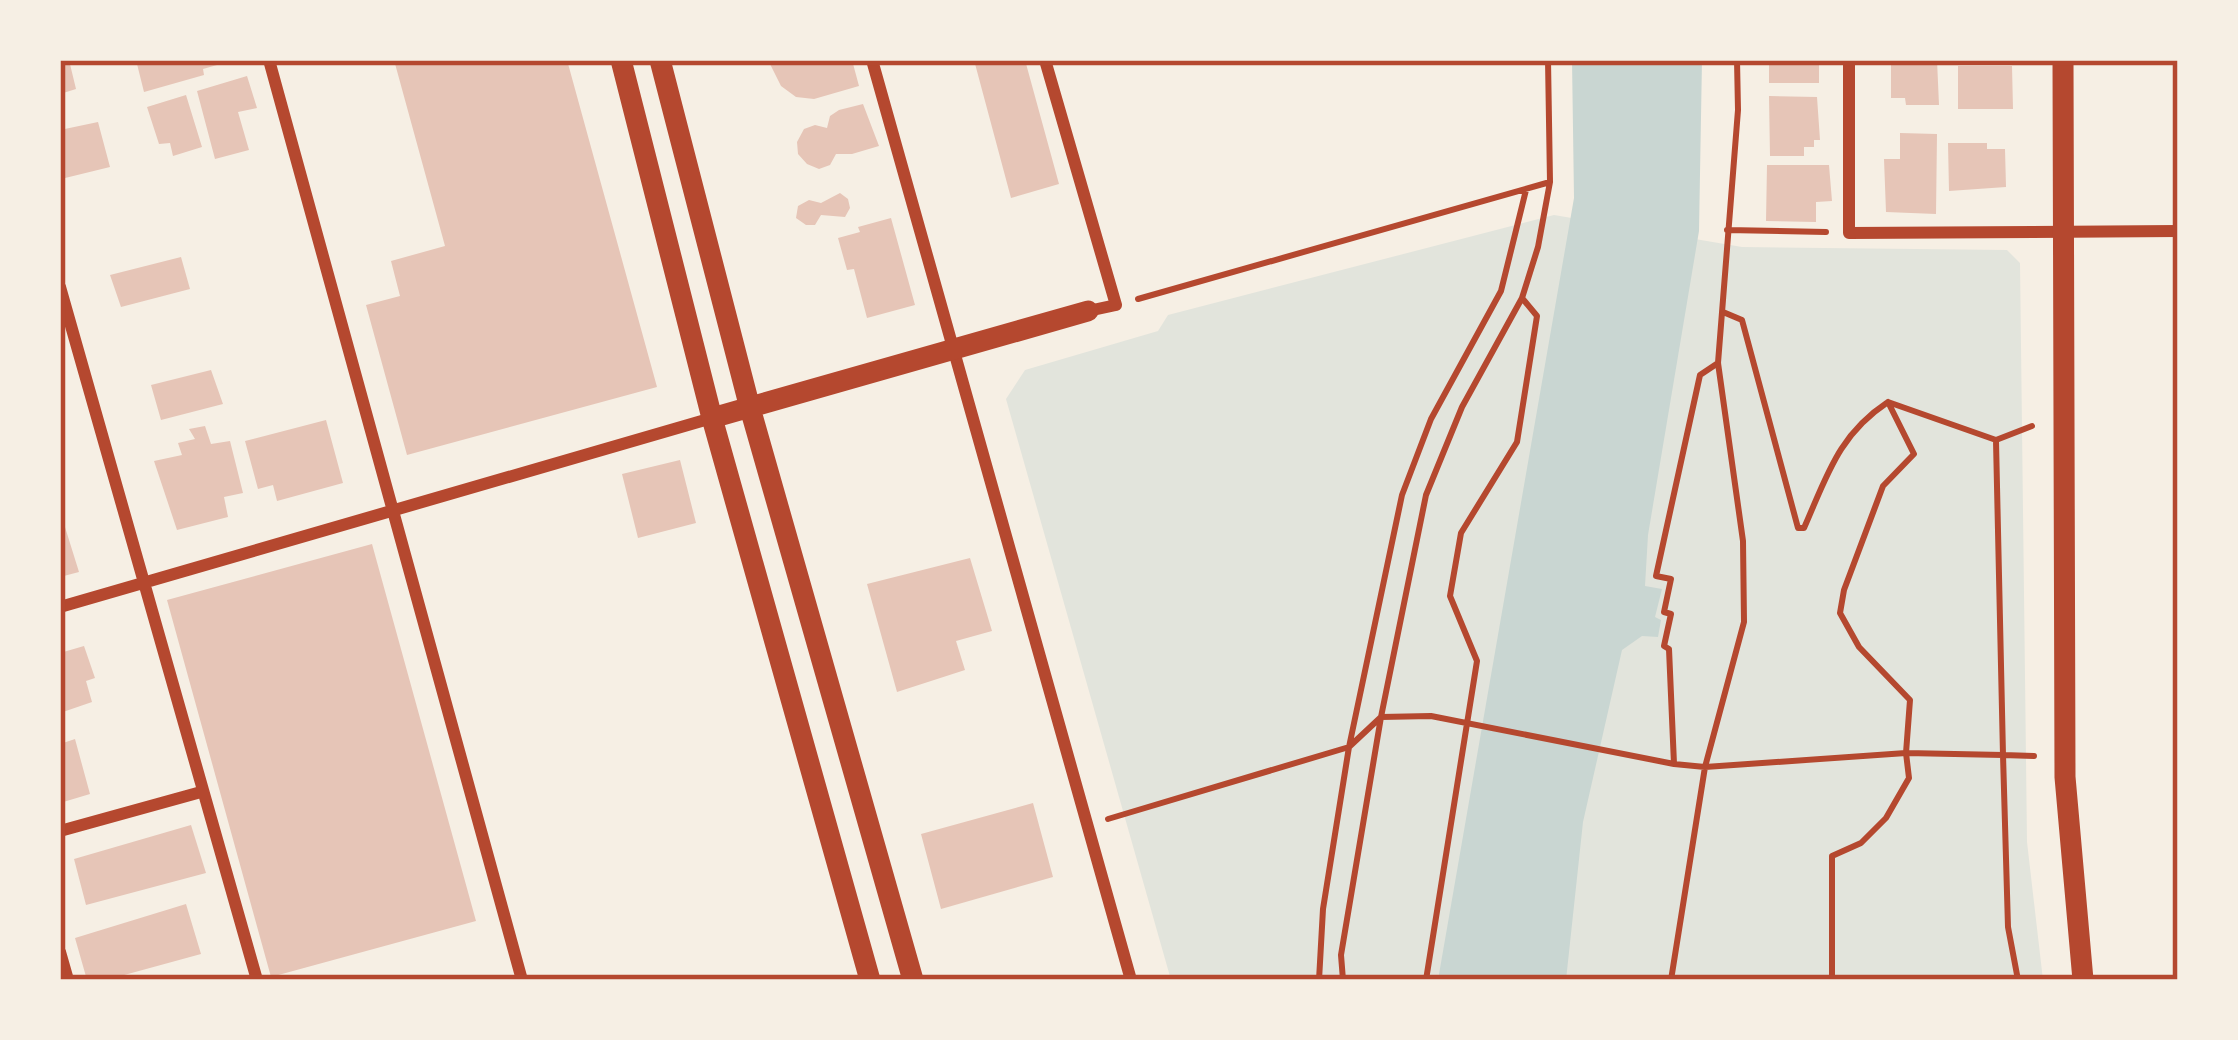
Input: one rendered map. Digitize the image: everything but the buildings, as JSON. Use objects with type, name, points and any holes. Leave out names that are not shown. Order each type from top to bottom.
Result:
[{"type":"street","points":[[269,60],[522,980]]},
{"type":"street","points":[[621,60],[712,418],[870,980]]},
{"type":"street","points":[[660,60],[751,408],[913,980]]},
{"type":"street","points":[[872,60],[1131,980]]},
{"type":"street","points":[[60,607],[1116,305],[1045,60]]},
{"type":"street","points":[[1849,60],[1850,233],[2178,231]]},
{"type":"street","points":[[2062,60],[2065,776],[2083,980]]},
{"type":"street","points":[[60,287],[256,980]]},
{"type":"street","points":[[60,831],[201,792]]},
{"type":"street","points":[[60,952],[68,980]]},
{"type":"path","points":[[1343,980],[1341,955],[1381,717],[1426,495],[1462,406],[1522,298],[1538,248],[1550,182],[1548,60]]},
{"type":"path","points":[[1671,980],[1705,767],[1744,622],[1743,541],[1718,363],[1738,110],[1737,60]]},
{"type":"path","points":[[1116,305],[1550,182]]},
{"type":"path","points":[[1319,980],[1324,909],[1349,747],[1402,495],[1431,419],[1501,291],[1526,190]]},
{"type":"path","points":[[1727,230],[1850,233]]},
{"type":"path","points":[[1426,980],[1477,662],[1450,596],[1461,533],[1517,442],[1538,316],[1522,298]]},
{"type":"path","points":[[1722,311],[1742,320],[1798,528],[1804,528],[1839,450],[1860,421],[1888,402]]},
{"type":"path","points":[[1670,764],[1669,649],[1664,646],[1671,614],[1664,612],[1671,579],[1656,577],[1700,375],[1718,363]]},
{"type":"path","points":[[1888,402],[1996,440],[2032,426]]},
{"type":"path","points":[[1832,980],[1832,856],[1861,843],[1886,818],[1909,778],[1910,700],[1858,647],[1840,613],[1883,486],[1914,454],[1888,402]]},
{"type":"path","points":[[1996,440],[2008,927],[2018,980]]},
{"type":"path","points":[[1108,819],[1349,747],[1381,717],[1431,716],[1705,767],[1906,753],[2034,756]]},
{"type":"shaded area","points":[[1572,60],[1702,60],[1699,231],[1648,535],[1645,586],[1662,589],[1655,617],[1661,620],[1658,637],[1642,636],[1622,650],[1583,822],[1566,980],[1438,980],[1574,198]]},
{"type":"shaded area","points":[[1554,215],[1742,247],[2007,250],[2020,263],[2027,842],[2043,980],[1171,980],[1006,399],[1025,370],[1158,331],[1168,315]]}]
